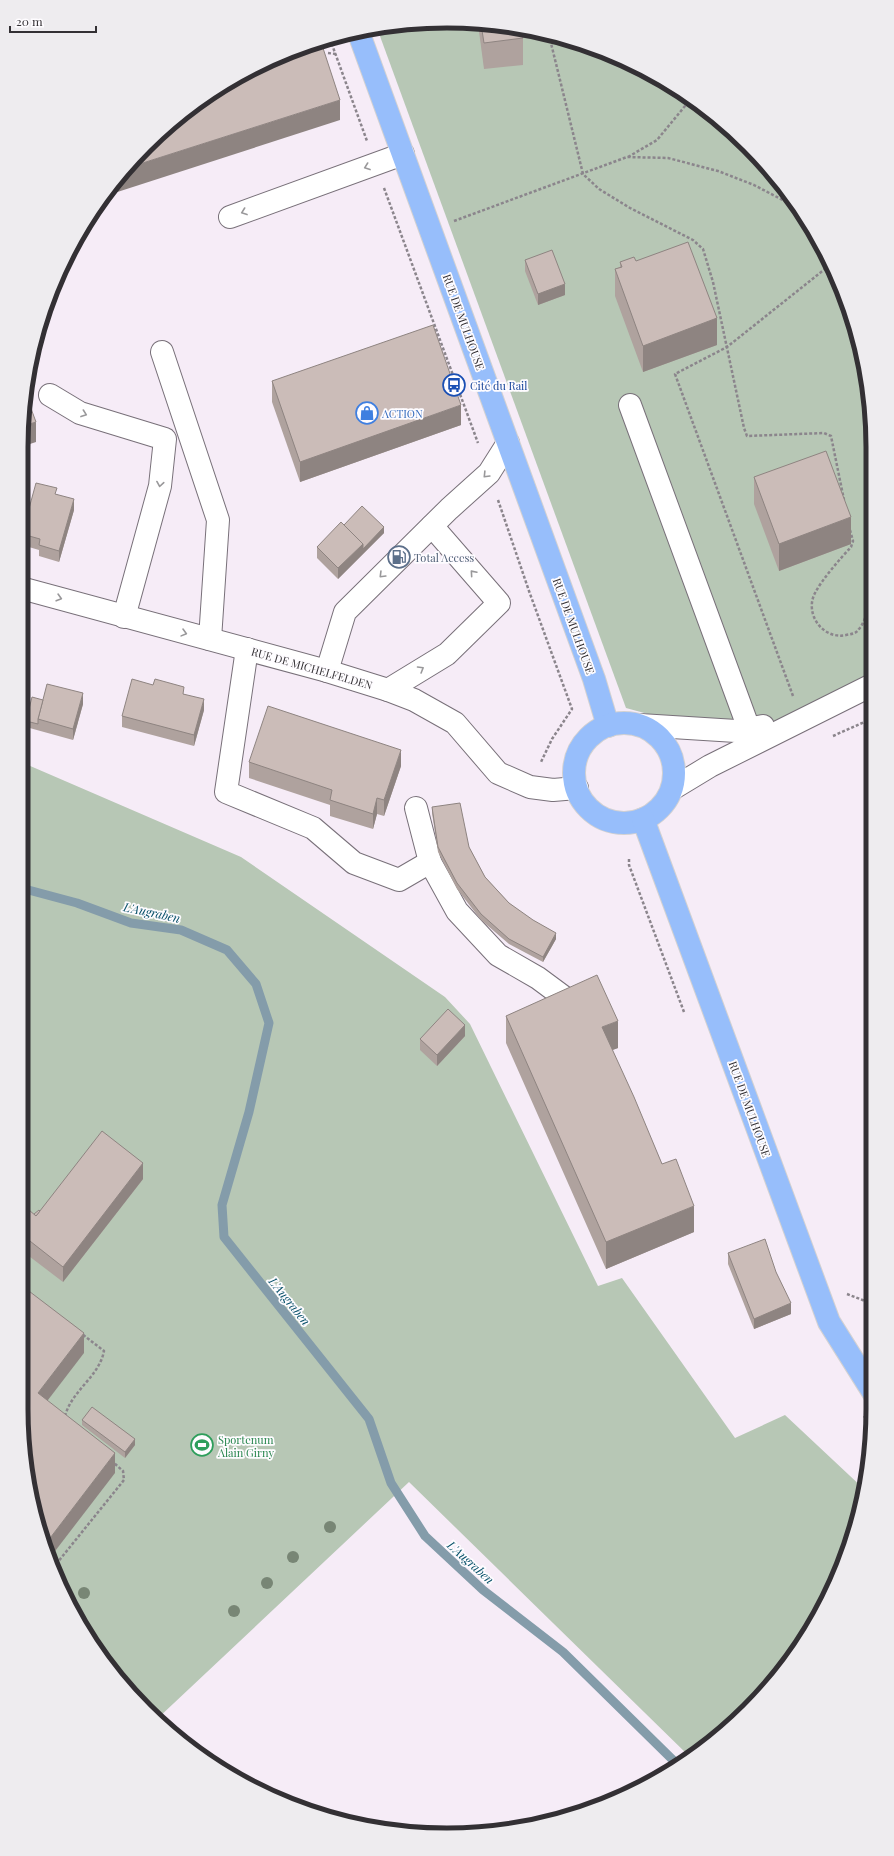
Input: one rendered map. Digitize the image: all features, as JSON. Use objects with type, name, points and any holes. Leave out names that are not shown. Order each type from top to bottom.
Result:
[{"type":"main road","name":"RUE DE MULHOUSE","points":[[360,37],[594,679],[608,726]]},
{"type":"main road","points":[[624,723],[640,725],[654,733],[664,744],[672,758],[674,773],[672,789],[665,802],[652,815],[636,822],[619,823],[602,818],[588,808],[577,788],[574,777],[576,759],[582,744],[595,732],[608,726],[624,723]]},
{"type":"main road","name":"RUE DE MULHOUSE","points":[[643,819],[829,1322],[866,1381]]},
{"type":"street","points":[[230,217],[403,154]]},
{"type":"street","points":[[162,352],[218,520],[210,640]]},
{"type":"street","points":[[50,395],[80,413],[165,439],[160,486],[124,617]]},
{"type":"street","points":[[630,405],[749,729]]},
{"type":"street","points":[[327,671],[345,612],[432,526],[489,473],[508,443]]},
{"type":"street","points":[[388,690],[447,654],[499,602],[432,526]]},
{"type":"street","name":"RUE DE MICHELFELDEN","points":[[28,590],[327,671],[388,690],[414,700],[455,722],[498,773],[530,787],[553,790],[577,788]]},
{"type":"street","points":[[247,649],[226,792],[313,828],[354,863],[399,880],[430,862]]},
{"type":"street","points":[[672,789],[703,769],[866,688]]},
{"type":"street","points":[[640,725],[728,731],[749,729],[802,719]]},
{"type":"street","points":[[416,808],[430,862],[457,911],[498,955],[538,978],[565,998]]},
{"type":"path","points":[[550,41],[583,174],[599,189],[630,208],[693,240],[703,249],[713,282],[744,428],[747,436],[824,433],[831,436],[834,443],[844,502]]},
{"type":"path","points":[[332,44],[489,473],[529,591],[572,709],[552,739],[530,787]]},
{"type":"path","points":[[328,53],[336,54]]},
{"type":"path","points":[[432,232],[449,223],[627,157],[657,140],[687,104]]},
{"type":"path","points":[[627,157],[668,158],[718,171],[754,185],[787,203]]},
{"type":"path","points":[[802,719],[675,374],[727,347],[826,268]]},
{"type":"path","points":[[850,528],[853,541],[851,547],[814,594],[812,610],[816,622],[824,631],[834,636],[854,634],[860,629],[866,610]]},
{"type":"path","points":[[841,1292],[866,1301]]},
{"type":"path","points":[[64,1417],[67,1406],[102,1362],[104,1351],[80,1332]]},
{"type":"path","points":[[57,1563],[124,1480],[123,1471],[111,1460]]},
{"type":"green space","points":[[447,28],[474,29],[529,36],[582,50],[632,71],[656,84],[680,99],[723,132],[762,171],[795,214],[810,238],[823,262],[844,312],[858,365],[865,420],[866,688],[802,719],[736,731],[670,720],[626,708],[379,34],[420,29]]},
{"type":"green space","points":[[28,765],[241,857],[445,997],[470,1024],[598,1286],[622,1278],[735,1438],[785,1415],[859,1484],[852,1517],[844,1544],[834,1569],[823,1594],[795,1642],[762,1685],[743,1705],[723,1724],[686,1753],[409,1482],[161,1715],[132,1685],[115,1664],[99,1642],[71,1594],[50,1544],[42,1517],[36,1491],[29,1436]]},
{"type":"building","points":[[482,30],[523,35],[523,38],[484,43]]},
{"type":"building","points":[[323,47],[340,100],[138,164],[171,132],[214,99],[262,71],[312,50]]},
{"type":"building","points":[[688,242],[717,318],[643,346],[615,269],[622,267],[620,262],[634,257],[636,261]]},
{"type":"building","points":[[552,250],[565,284],[538,294],[525,260]]},
{"type":"building","name":"ACTION","points":[[433,325],[461,405],[300,462],[272,381]]},
{"type":"building","points":[[30,407],[36,422],[29,424]]},
{"type":"building","points":[[826,451],[851,517],[779,544],[754,477]]},
{"type":"building","points":[[36,483],[57,488],[55,494],[74,499],[59,551],[39,545],[40,539],[28,536],[28,512]]},
{"type":"building","points":[[362,506],[384,527],[363,549],[363,544],[344,525]]},
{"type":"building","points":[[341,522],[363,544],[338,568],[317,547]]},
{"type":"building","points":[[132,679],[153,685],[155,679],[184,687],[183,694],[204,699],[194,735],[122,716]]},
{"type":"building","points":[[47,684],[83,693],[73,729],[38,719]]},
{"type":"building","points":[[32,697],[43,700],[38,724],[28,722],[28,713]]},
{"type":"building","points":[[268,706],[401,750],[384,800],[377,798],[373,814],[330,800],[332,790],[249,762]]},
{"type":"building","points":[[460,803],[469,847],[485,877],[509,903],[533,920],[556,933],[543,957],[509,939],[481,914],[457,883],[438,847],[432,807]]},
{"type":"building","points":[[597,975],[618,1021],[602,1027],[634,1097],[662,1164],[676,1159],[694,1206],[606,1242],[506,1016]]},
{"type":"building","points":[[448,1009],[465,1025],[437,1055],[420,1039]]},
{"type":"building","points":[[102,1131],[143,1163],[63,1267],[28,1240],[28,1211],[29,1210],[36,1216]]},
{"type":"building","points":[[39,1210],[40,1211],[36,1216],[34,1214]]},
{"type":"building","points":[[765,1239],[776,1272],[791,1303],[754,1319],[728,1253]]},
{"type":"building","points":[[28,1290],[84,1333],[38,1393],[115,1453],[49,1540],[36,1491],[29,1436]]},
{"type":"building","points":[[92,1407],[135,1439],[125,1452],[82,1420]]},
{"type":"waterway","name":"L'Augraben","points":[[28,890],[77,903],[131,923],[181,930],[227,950],[256,984],[269,1023],[249,1112],[222,1205],[224,1237],[369,1419],[391,1483],[425,1536],[483,1590],[563,1652],[674,1761]]},
{"type":"place","name":"Cité du Rail","points":[[454,385]]},
{"type":"place","name":"ACTION","points":[[367,413]]},
{"type":"place","name":"Total Access","points":[[399,557]]},
{"type":"place","name":"Sportenum Alain Girny","points":[[202,1445]]}]
